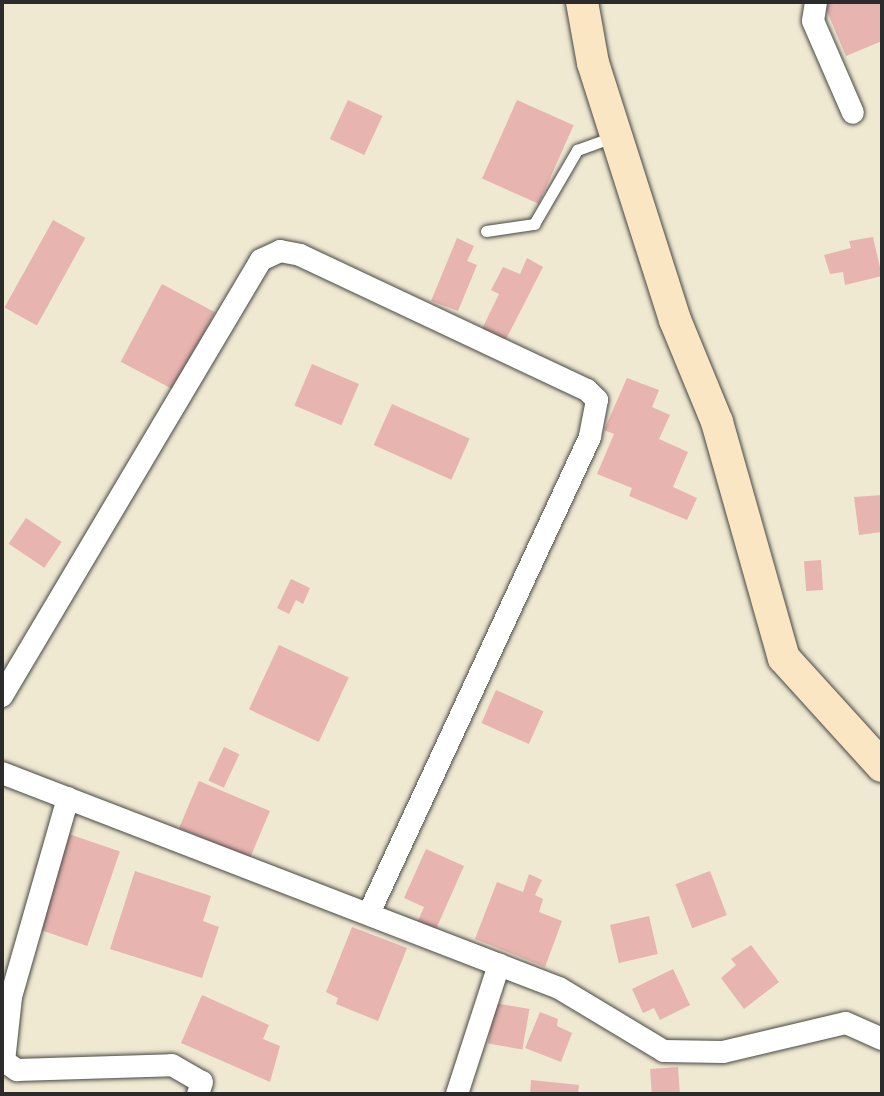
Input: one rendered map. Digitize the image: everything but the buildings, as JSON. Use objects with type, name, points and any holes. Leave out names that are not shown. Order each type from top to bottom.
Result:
[{"type":"street","points":[[582,2],[593,63],[675,320],[717,422],[784,658],[882,766]]},
{"type":"street","points":[[816,2],[813,21],[853,113]]},
{"type":"street","points":[[2,696],[261,260],[280,251],[300,255],[587,390],[597,400],[590,437],[369,913]]},
{"type":"street","points":[[2,773],[369,913],[595,1005],[664,1051],[723,1052],[846,1023],[882,1039]]},
{"type":"street","points":[[68,798],[11,997],[4,1061],[17,1070],[172,1065],[202,1082],[198,1094]]},
{"type":"street","points":[[457,1094],[499,965]]},
{"type":"lane","points":[[486,231],[534,224],[577,150],[616,135]]}]
